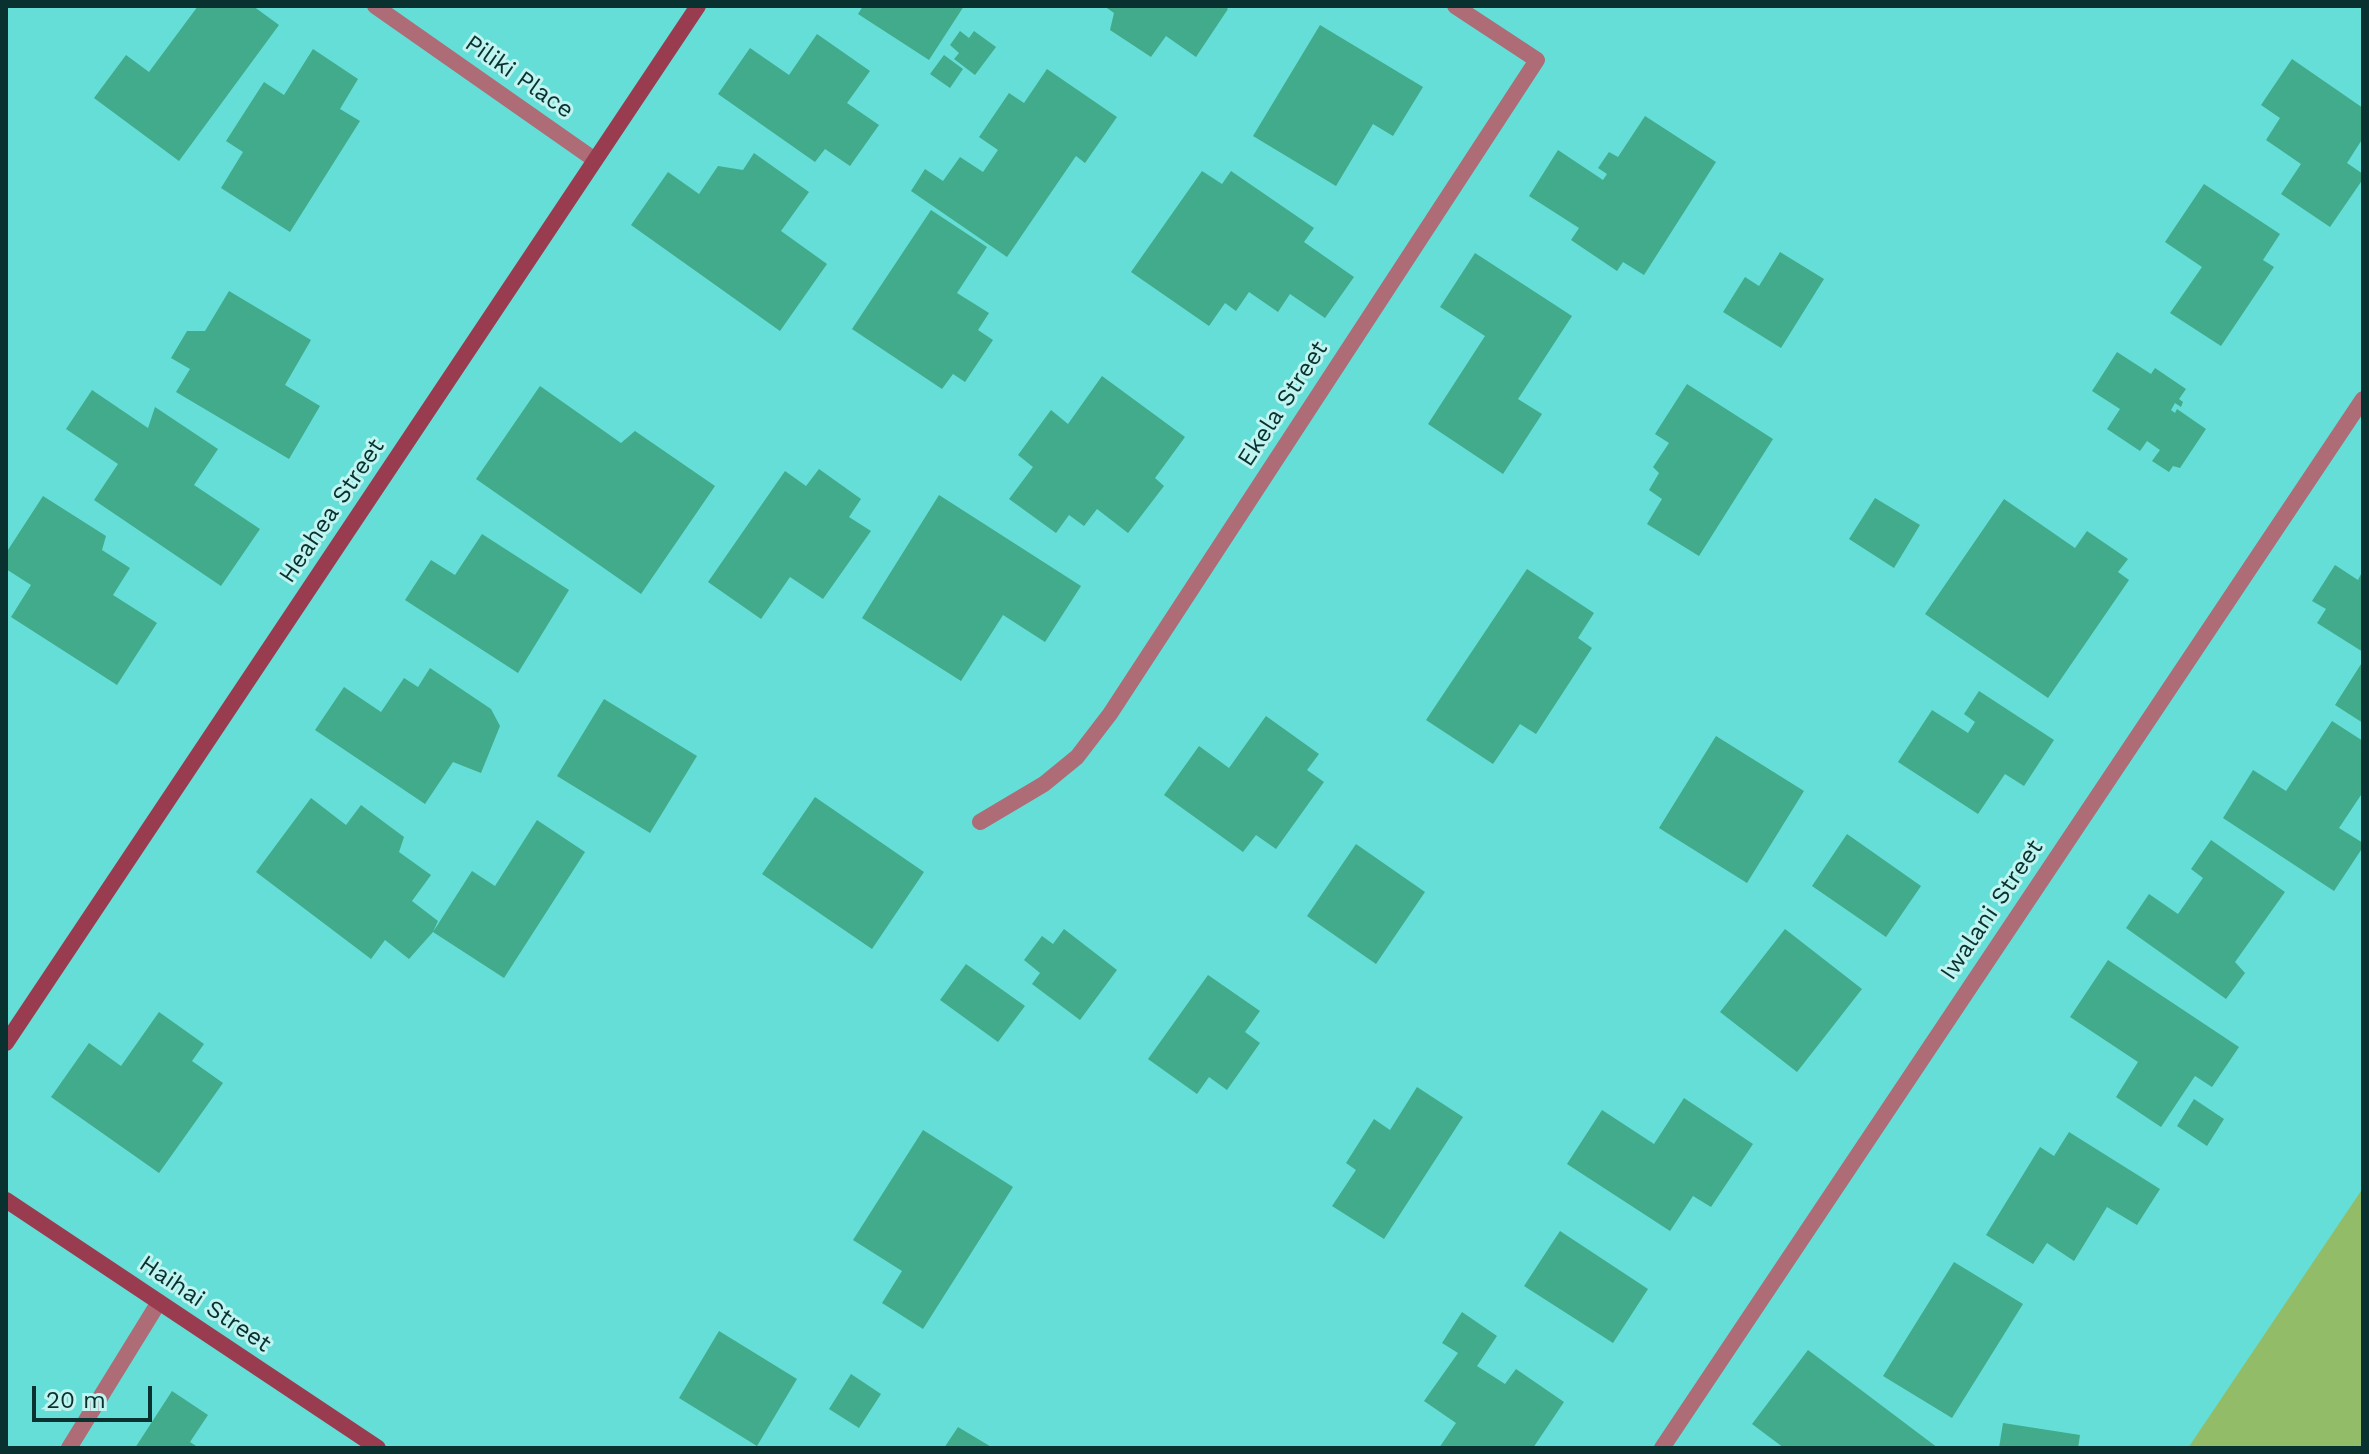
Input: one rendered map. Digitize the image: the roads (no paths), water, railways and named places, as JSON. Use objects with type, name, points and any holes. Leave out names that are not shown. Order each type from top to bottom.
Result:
[{"type":"street","name":"Piliki Place","points":[[375,6],[595,160]]},
{"type":"street","name":"Heahea Street","points":[[6,1043],[698,6]]},
{"type":"street","name":"Ekela Street","points":[[980,822],[1044,784],[1077,757],[1110,714],[1537,60],[1455,6]]},
{"type":"street","name":"Iwalani Street","points":[[1662,1448],[2363,399]]},
{"type":"street","name":"Haihai Street","points":[[6,1200],[378,1448]]},
{"type":"street","points":[[69,1448],[159,1302]]}]
